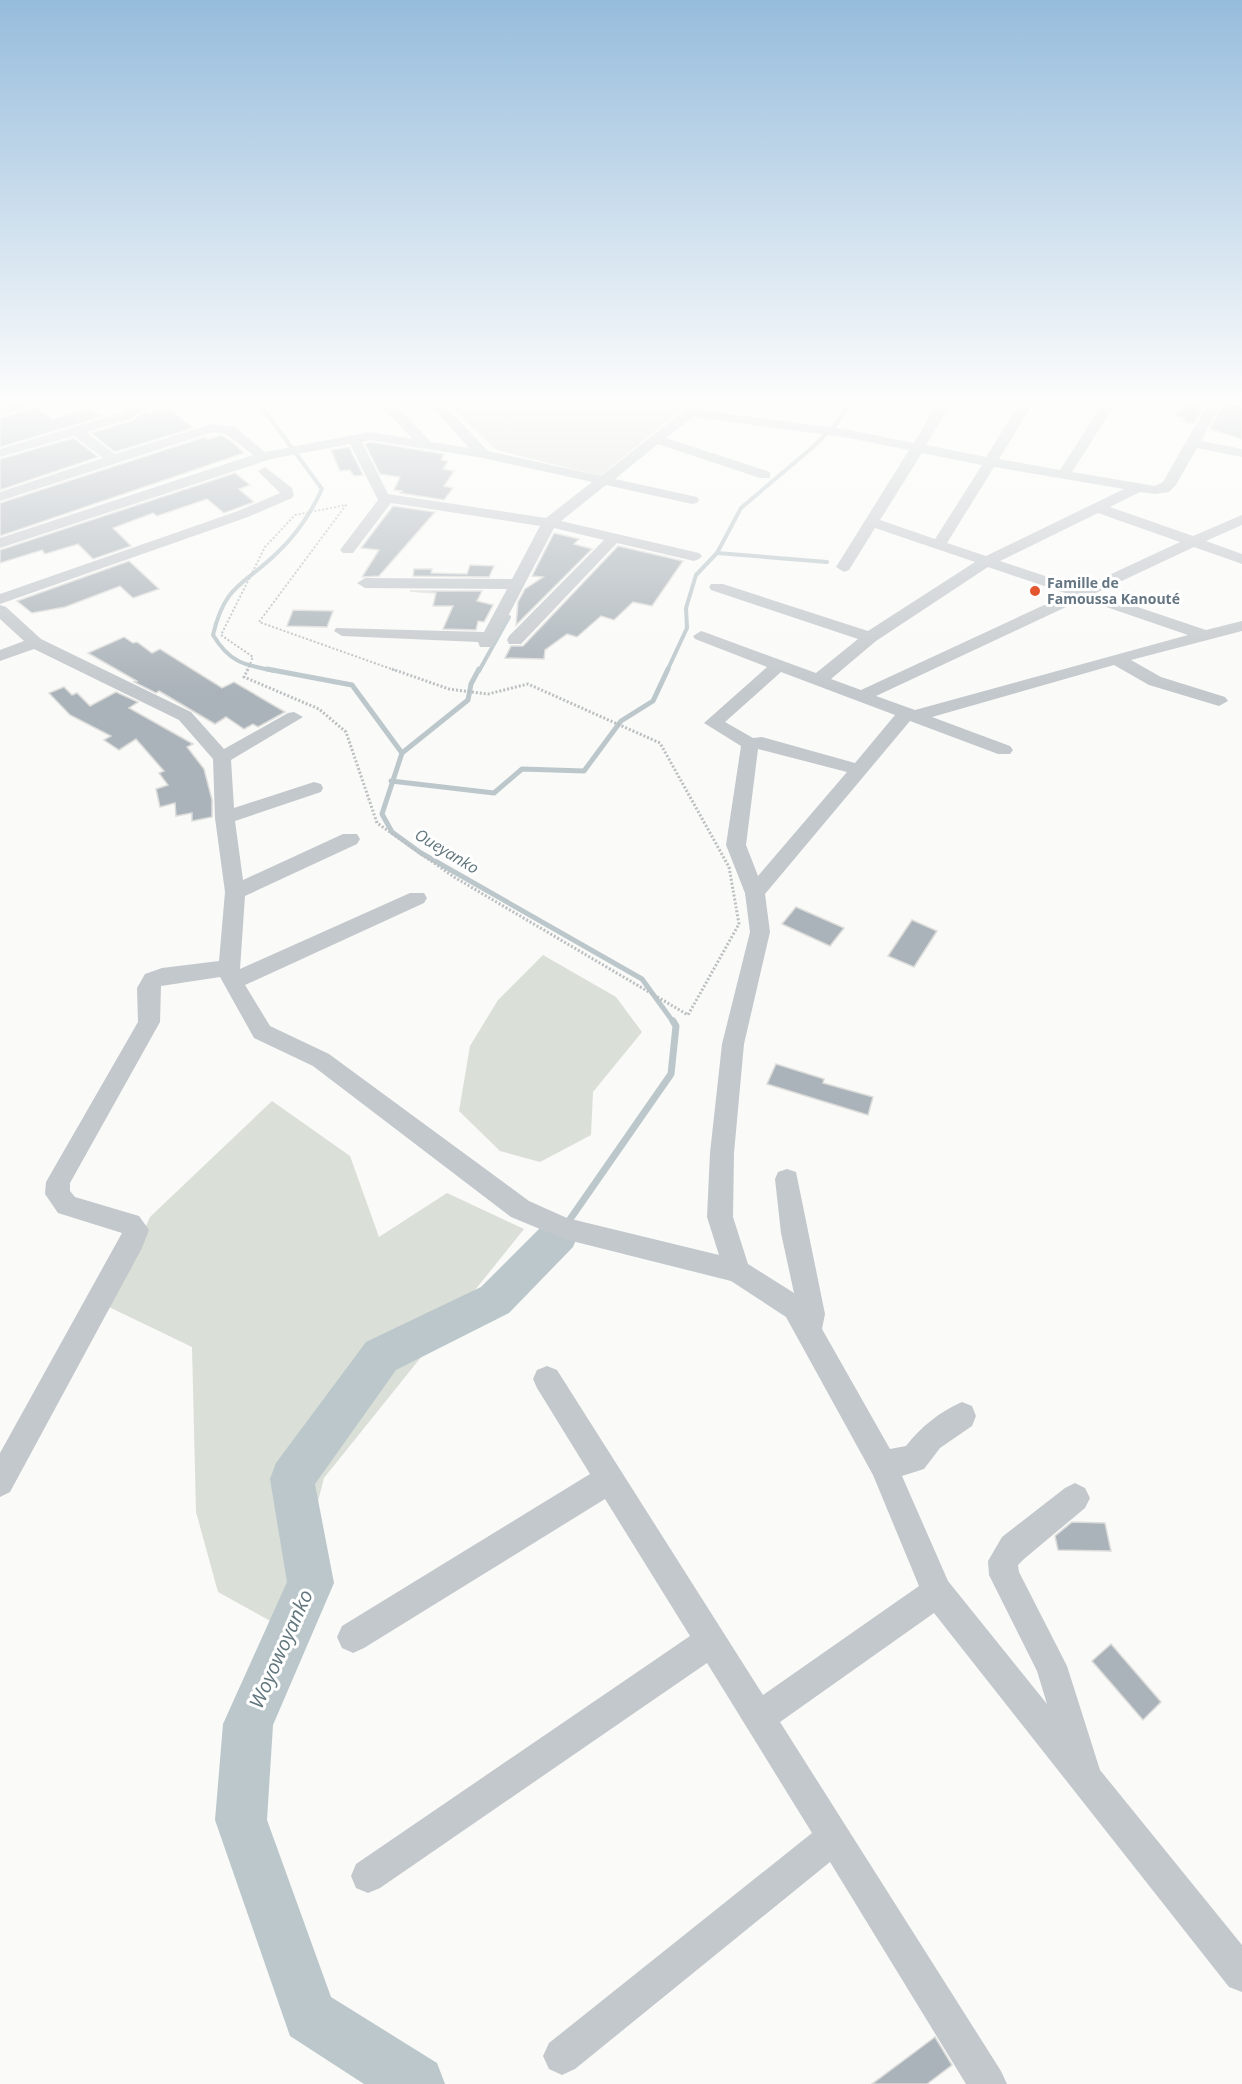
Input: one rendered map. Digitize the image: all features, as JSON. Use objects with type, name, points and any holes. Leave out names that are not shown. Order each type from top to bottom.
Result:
[{"type":"street","points":[[0,543],[136,497]]},
{"type":"street","points":[[0,599],[243,514],[282,497]]},
{"type":"street","points":[[383,497],[549,523],[694,556]]},
{"type":"street","points":[[342,631],[487,640],[549,523],[582,497]]},
{"type":"street","points":[[679,497],[692,500]]},
{"type":"street","points":[[844,567],[886,497]]},
{"type":"street","points":[[939,544],[968,497]]},
{"type":"street","points":[[819,680],[870,637],[987,561],[1117,497]]},
{"type":"street","points":[[348,550],[387,498]]},
{"type":"street","points":[[1096,507],[1242,560]]},
{"type":"street","points":[[862,696],[1242,519]]},
{"type":"street","points":[[871,522],[1204,634]]},
{"type":"street","points":[[515,640],[614,538]]},
{"type":"street","points":[[365,583],[518,584]]},
{"type":"street","points":[[717,587],[870,637]]},
{"type":"street","points":[[0,610],[35,643],[185,716],[222,758],[225,818],[234,892],[231,975],[262,1032],[321,1060],[520,1209],[564,1228],[737,1271],[795,1308],[883,1465],[937,1592],[1242,1974]]},
{"type":"street","points":[[755,893],[860,770],[911,715],[1204,634],[1242,626]]},
{"type":"street","points":[[701,636],[1004,750]]},
{"type":"street","points":[[0,656],[35,643]]},
{"type":"street","points":[[1116,658],[1155,681],[1219,701]]},
{"type":"street","points":[[779,665],[713,723],[750,744],[762,744],[860,770]]},
{"type":"street","points":[[222,758],[294,717]]},
{"type":"street","points":[[737,1271],[720,1217],[722,1153],[733,1044],[760,932],[755,893],[736,844],[750,744]]},
{"type":"street","points":[[225,818],[314,788]]},
{"type":"street","points":[[234,892],[350,839]]},
{"type":"street","points":[[0,1482],[133,1240],[136,1230],[130,1224],[67,1205],[57,1194],[58,1182],[149,1023],[148,987],[153,980],[162,976],[231,975],[417,897]]},
{"type":"street","points":[[787,1179],[794,1233],[812,1314],[808,1330]]},
{"type":"street","points":[[547,1379],[988,2084]]},
{"type":"street","points":[[883,1465],[914,1459],[930,1438],[962,1416]]},
{"type":"street","points":[[353,1637],[610,1479]]},
{"type":"street","points":[[1075,1498],[1013,1548],[1003,1561],[1004,1575],[1051,1666],[1089,1782]]},
{"type":"street","points":[[759,1718],[937,1592]]},
{"type":"street","points":[[368,1876],[711,1641]]},
{"type":"street","points":[[562,2056],[834,1837]]},
{"type":"path","points":[[346,505],[259,622],[449,689],[488,694],[528,684],[660,743],[729,867],[739,924],[688,1015],[454,877],[377,823],[346,732],[319,709],[244,677],[253,657],[221,634],[265,547],[295,515],[346,505]]},
{"type":"shaded area","points":[[543,955],[616,997],[642,1032],[593,1092],[591,1135],[540,1162],[500,1151],[459,1111],[470,1046],[498,1000]]},
{"type":"shaded area","points":[[272,1101],[350,1156],[379,1237],[447,1193],[524,1229],[324,1478],[285,1629],[218,1592],[196,1512],[192,1347],[109,1307],[150,1217]]},
{"type":"building","points":[[18,497],[114,497],[0,536],[0,503]]},
{"type":"building","points":[[161,497],[249,497],[254,502],[224,513],[207,499],[157,516],[153,513],[113,528],[131,546],[93,559],[78,544],[45,554],[42,550],[0,563],[0,550]]},
{"type":"building","points":[[427,497],[446,497],[444,500]]},
{"type":"building","points":[[393,506],[435,512],[379,576],[362,577],[379,550],[361,548]]},
{"type":"building","points":[[554,533],[579,539],[574,544],[592,549],[516,625],[518,602],[525,589],[543,577],[532,576]]},
{"type":"building","points":[[618,546],[683,561],[652,606],[633,602],[614,620],[601,616],[577,637],[567,634],[545,650],[544,659],[505,658],[511,646],[523,646]]},
{"type":"building","points":[[129,561],[159,589],[133,598],[120,586],[65,607],[32,613],[17,601]]},
{"type":"building","points":[[470,565],[494,566],[489,577],[413,576],[414,569],[432,569],[431,573],[467,574]]},
{"type":"building","points":[[410,591],[482,591],[477,601],[493,605],[484,622],[478,621],[476,630],[443,629],[453,606],[433,606],[436,593]]},
{"type":"building","points":[[293,610],[333,611],[327,627],[287,626]]},
{"type":"building","points":[[124,637],[133,643],[137,642],[152,653],[160,649],[222,688],[234,682],[285,712],[258,727],[253,724],[244,729],[226,717],[215,724],[159,691],[156,693],[134,682],[137,681],[88,653]]},
{"type":"building","points":[[64,687],[72,695],[77,693],[90,706],[116,692],[138,702],[129,708],[193,744],[187,747],[204,769],[212,800],[212,817],[192,821],[192,813],[176,816],[175,803],[160,807],[156,789],[168,785],[159,773],[164,771],[136,739],[119,750],[104,740],[111,736],[70,715],[49,693]]},
{"type":"building","points":[[796,907],[844,928],[830,946],[782,924]]},
{"type":"building","points":[[912,920],[937,931],[914,967],[888,956]]},
{"type":"building","points":[[776,1064],[824,1079],[823,1083],[873,1097],[868,1115],[767,1084]]},
{"type":"building","points":[[1072,1522],[1105,1523],[1111,1551],[1058,1550],[1055,1536]]},
{"type":"building","points":[[1111,1644],[1161,1702],[1143,1720],[1092,1661]]},
{"type":"building","points":[[935,2037],[952,2065],[927,2084],[872,2084]]},
{"type":"waterway","name":"Oueyanko","points":[[275,671],[255,667],[232,657],[213,635],[223,605],[230,595],[290,539],[308,515],[318,497]]},
{"type":"waterway","points":[[717,553],[741,508],[754,497]]},
{"type":"waterway","points":[[667,671],[687,628],[686,608],[696,575],[717,553]]},
{"type":"waterway","points":[[717,553],[827,562]]},
{"type":"waterway","points":[[479,671],[509,617]]},
{"type":"waterway","name":"Oueyanko","points":[[267,669],[352,685],[402,753]]},
{"type":"waterway","points":[[402,753],[468,700],[471,684],[479,669]]},
{"type":"waterway","points":[[393,781],[494,793],[522,769],[584,771],[621,721],[653,701],[668,669]]},
{"type":"waterway","name":"Oueyanko","points":[[393,781],[402,753]]},
{"type":"waterway","name":"Oueyanko","points":[[393,781],[382,814],[392,832],[421,853],[642,979],[674,1023]]},
{"type":"waterway","name":"Oueyanko","points":[[566,1225],[671,1074],[676,1026],[673,1021]]},
{"type":"waterway","name":"Woyowoyanko","points":[[416,2084],[310,2016],[241,1820],[248,1724],[311,1583],[292,1479],[381,1356],[495,1300],[559,1235]]},
{"type":"place","name":"Famille de Famoussa Kanouté","points":[[1035,591]]}]
